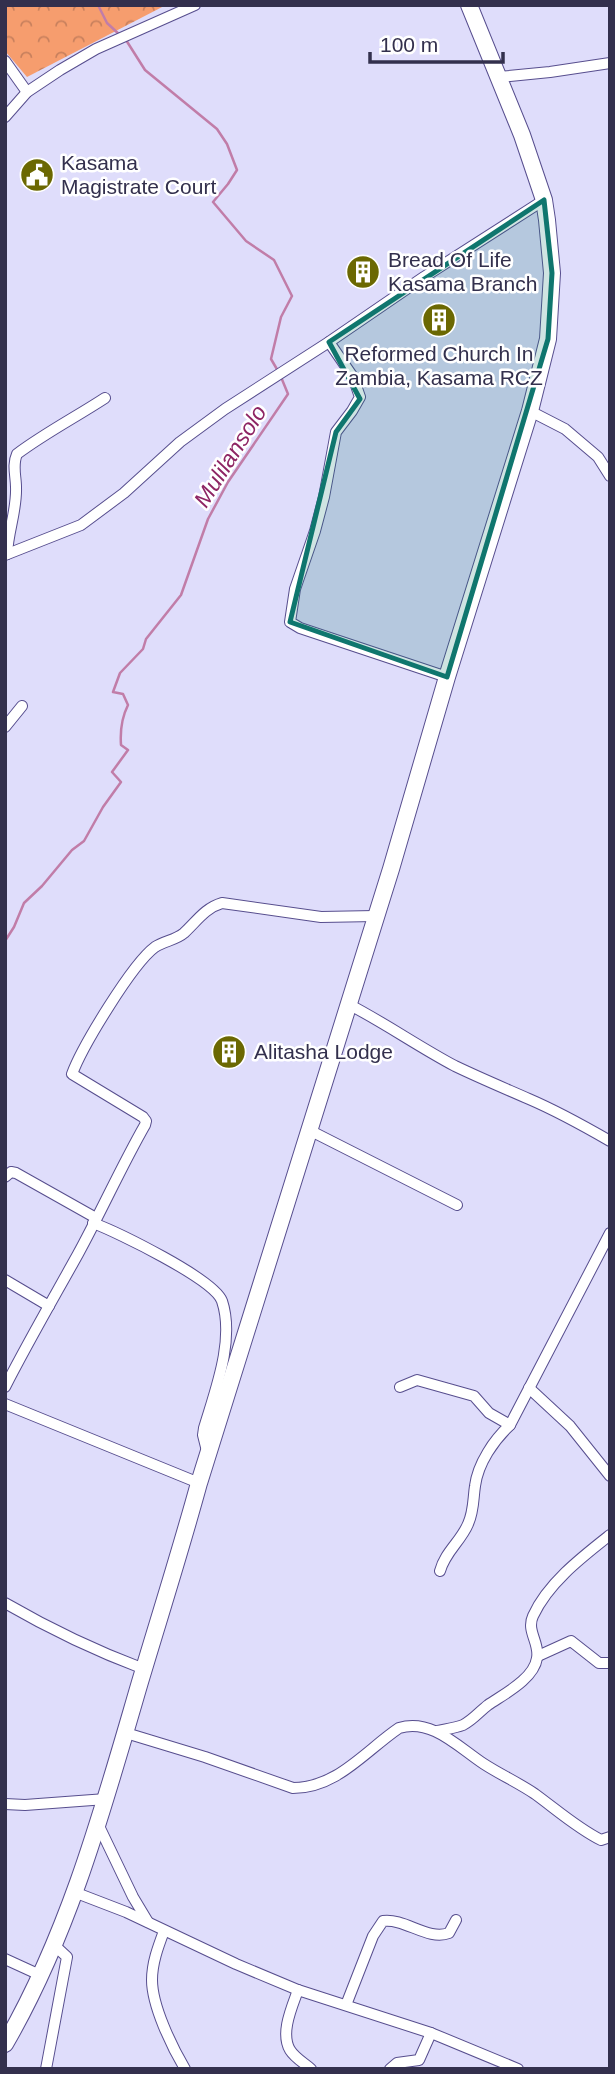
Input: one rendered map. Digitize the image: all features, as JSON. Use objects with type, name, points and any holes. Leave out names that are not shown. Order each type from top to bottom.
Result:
[{"type":"main road","points":[[5,2044],[32,1996],[74,1892],[106,1800],[199,1483],[391,869],[447,677],[530,411],[548,339],[551,307],[550,245],[544,200],[522,135],[469,5]]},
{"type":"street","points":[[5,117],[27,92],[60,70],[96,49],[195,5]]},
{"type":"street","points":[[5,61],[27,92]]},
{"type":"street","points":[[499,77],[610,63]]},
{"type":"street","points":[[105,398],[17,454],[14,468],[16,500],[6,554],[81,525],[124,493],[180,442],[225,409],[544,200]]},
{"type":"street","points":[[329,342],[353,377],[360,397],[335,432],[324,497],[295,589],[290,622],[300,628],[447,677]]},
{"type":"street","points":[[530,411],[565,429],[598,457],[610,476]]},
{"type":"street","points":[[5,727],[22,706]]},
{"type":"street","points":[[5,1387],[79,1253],[145,1125],[146,1121],[72,1074],[90,1036],[132,973],[155,948],[180,936],[211,906],[222,903],[321,917],[375,916]]},
{"type":"street","points":[[348,1004],[435,1055],[577,1122],[610,1142]]},
{"type":"street","points":[[309,1130],[457,1205]]},
{"type":"street","points":[[5,1177],[11,1172],[16,1173],[201,1280],[215,1291],[222,1301],[226,1335],[222,1364],[203,1434],[208,1455]]},
{"type":"street","points":[[440,1571],[444,1558],[469,1523],[474,1504],[475,1483],[485,1459],[497,1437],[510,1425],[606,1250],[610,1233]]},
{"type":"street","points":[[5,1280],[48,1306]]},
{"type":"street","points":[[400,1387],[417,1380],[474,1396],[489,1413],[510,1425]]},
{"type":"street","points":[[529,1388],[570,1426],[610,1476]]},
{"type":"street","points":[[5,1404],[199,1483]]},
{"type":"street","points":[[437,1731],[470,1721],[521,1682],[533,1668],[538,1656],[531,1627],[538,1606],[581,1558],[610,1535]]},
{"type":"street","points":[[5,1603],[49,1628],[144,1670]]},
{"type":"street","points":[[538,1656],[571,1641],[599,1663],[610,1663]]},
{"type":"street","points":[[126,1733],[293,1788],[305,1788],[323,1782],[354,1765],[398,1728],[416,1726],[437,1731],[528,1789],[584,1832],[601,1840],[610,1837]]},
{"type":"street","points":[[5,1804],[106,1800]]},
{"type":"street","points":[[98,1824],[148,1922]]},
{"type":"street","points":[[74,1892],[148,1922],[298,1990],[431,2033],[518,2069]]},
{"type":"street","points":[[346,2006],[373,1936],[383,1921],[395,1921],[435,1935],[443,1935],[449,1933],[456,1920]]},
{"type":"street","points":[[164,1931],[156,1952],[152,1981],[158,2007],[185,2069]]},
{"type":"street","points":[[46,2069],[67,1957],[53,1944]]},
{"type":"street","points":[[5,1959],[40,1975]]},
{"type":"street","points":[[298,1990],[289,2014],[287,2043],[294,2055],[311,2069]]},
{"type":"street","points":[[390,2069],[397,2063],[419,2060],[431,2033]]},
{"type":"highlighted area","points":[[544,200],[552,273],[548,339],[447,677],[290,622],[336,432],[360,399],[329,342]]},
{"type":"green space","points":[[5,5],[166,5],[27,77],[5,51]]},
{"type":"waterway","name":"Mulilansolo","points":[[98,5],[107,23],[121,36]]},
{"type":"waterway","name":"Mulilansolo","points":[[126,40],[145,70],[217,129],[227,144],[237,170],[213,202],[246,241],[274,260],[292,296],[281,317],[271,359],[278,371]]},
{"type":"waterway","name":"Mulilansolo","points":[[5,941],[24,903],[72,850],[84,841],[121,782],[112,772],[128,750],[121,745],[121,729],[128,705],[123,694],[113,692],[120,673],[143,649],[146,639],[181,595],[208,519],[228,482],[288,394],[281,377]]},
{"type":"place","name":"Kasama Magistrate Court","points":[[37,175]]},
{"type":"place","name":"Bread Of Life Kasama Branch","points":[[363,272]]},
{"type":"place","name":"Reformed Church In Zambia, Kasama RCZ","points":[[439,320]]},
{"type":"place","name":"Alitasha Lodge","points":[[229,1052]]}]
